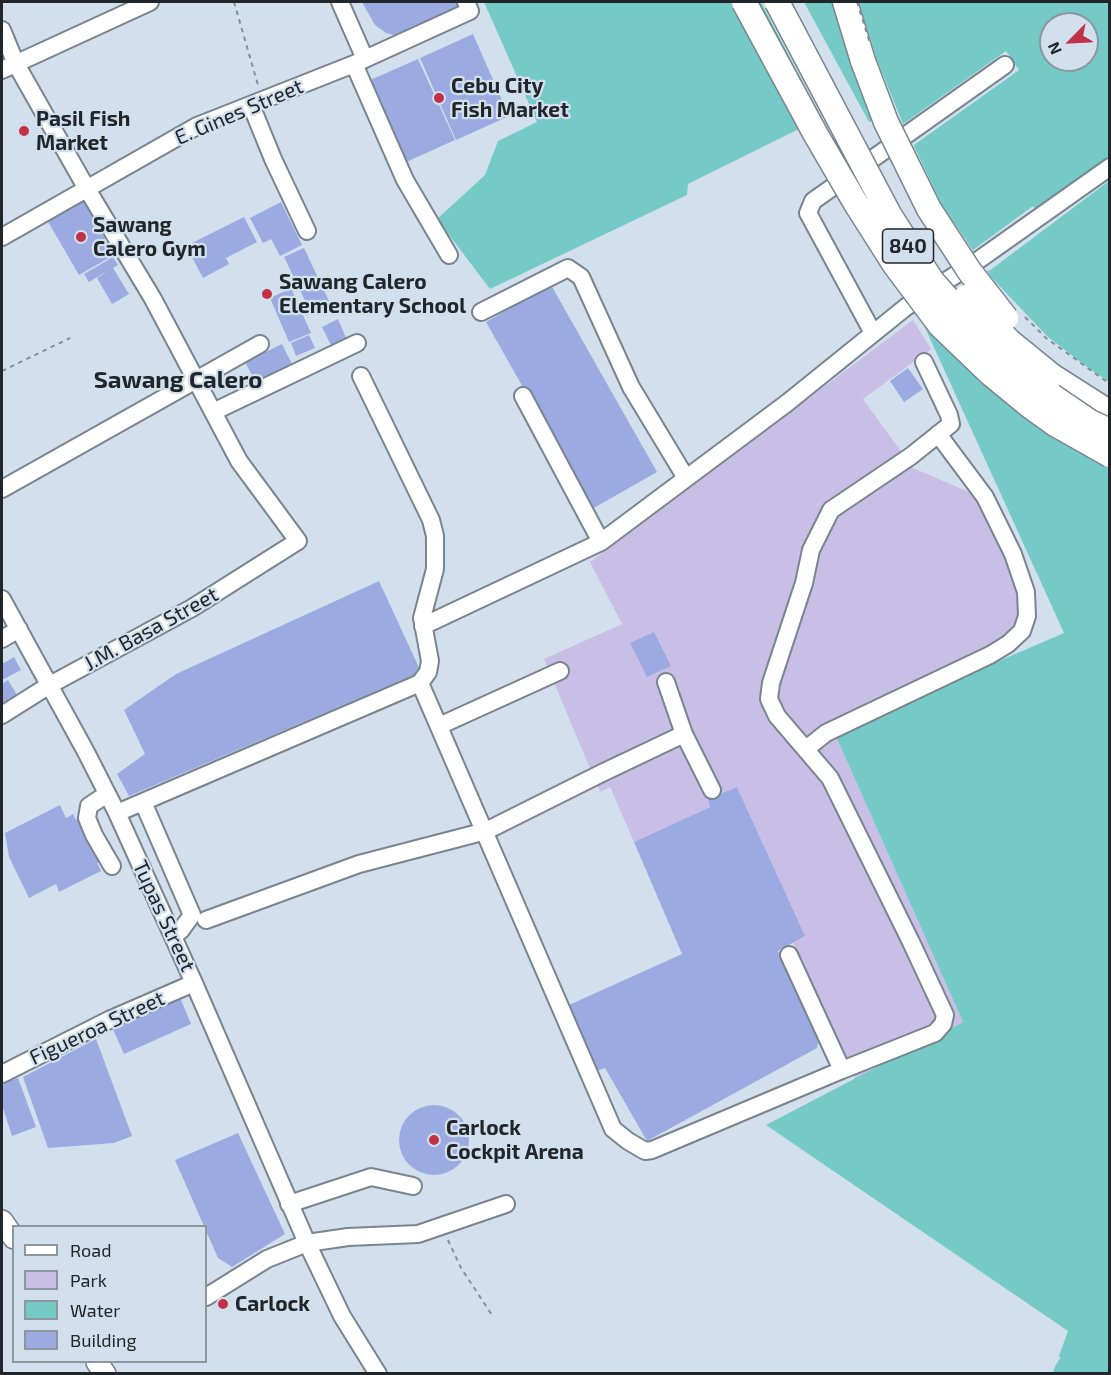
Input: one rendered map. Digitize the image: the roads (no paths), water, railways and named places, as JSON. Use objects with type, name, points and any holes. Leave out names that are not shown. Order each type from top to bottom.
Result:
[{"type":"highway","points":[[744,2],[855,202],[895,265],[940,325],[991,374],[1030,406],[1055,424],[1110,455]]},
{"type":"highway","name":"840","points":[[777,2],[872,184],[909,248],[932,281],[995,352],[1043,390],[1090,422],[1110,431]]},
{"type":"highway","name":"840","points":[[794,2],[885,176],[928,248],[969,300],[1009,341],[1057,380],[1110,413]]},
{"type":"highway","points":[[844,2],[886,122],[929,209],[987,296],[1057,380]]},
{"type":"main road","points":[[2,1221],[12,1235]]},
{"type":"street","points":[[9,67],[150,2]]},
{"type":"street","points":[[340,2],[359,61],[405,180],[449,255]]},
{"type":"street","name":"E. Gines Street","points":[[2,237],[197,126],[359,61],[470,11],[466,2]]},
{"type":"street","points":[[2,30],[9,67],[87,189],[153,299],[213,412],[357,343]]},
{"type":"street","points":[[873,333],[808,213],[813,201],[1005,65]]},
{"type":"street","points":[[257,103],[273,159],[307,231]]},
{"type":"street","points":[[423,627],[601,542],[787,403],[906,307],[980,259],[1110,167]]},
{"type":"street","points":[[481,312],[568,268],[581,277],[631,387],[686,478]]},
{"type":"street","points":[[2,489],[260,344]]},
{"type":"street","points":[[420,683],[613,1129],[628,1141],[645,1151],[652,1150],[935,1033],[943,1024],[945,1015],[846,807],[830,778],[777,716],[769,699],[771,683],[804,584],[810,550],[831,510],[911,456],[951,424],[924,362]]},
{"type":"street","points":[[117,813],[420,683],[428,672],[430,661],[423,618],[435,569],[435,536],[431,520],[361,375]]},
{"type":"street","points":[[523,396],[601,542]]},
{"type":"street","name":"J.M. Basa Street","points":[[2,715],[48,686],[192,608],[298,541],[239,461],[213,412]]},
{"type":"street","points":[[806,749],[826,733],[990,656],[1022,631],[1028,616],[1026,592],[1013,554],[986,497],[939,434]]},
{"type":"street","name":"Tupas Street","points":[[2,599],[117,813],[307,1243],[342,1316],[378,1374]]},
{"type":"street","points":[[2,639],[19,629]]},
{"type":"street","points":[[439,726],[560,671]]},
{"type":"street","points":[[666,682],[684,734],[712,790]]},
{"type":"street","points":[[206,920],[359,864],[486,831],[684,734]]},
{"type":"street","points":[[107,794],[88,806],[87,818],[112,866]]},
{"type":"street","points":[[143,802],[192,915],[173,937]]},
{"type":"street","points":[[789,955],[842,1070]]},
{"type":"street","name":"Figueroa Street","points":[[2,1074],[111,1019],[194,983]]},
{"type":"street","points":[[289,1204],[372,1177],[414,1186]]},
{"type":"street","points":[[207,1296],[267,1259],[307,1243],[348,1237],[418,1234],[506,1204]]},
{"type":"water","points":[[484,2],[1109,2],[1109,1373],[1077,1373],[1069,1368],[1059,1356],[1068,1331],[766,1125],[963,1022],[834,732],[1064,633],[922,321],[989,270],[973,250],[909,293],[854,193],[914,145],[903,125],[842,167],[821,118],[688,184],[687,195],[490,289],[437,219],[485,175],[498,141],[537,122]]},
{"type":"waterway","points":[[1066,1374],[1069,1368]]},
{"type":"place","name":"Cebu City Fish Market","points":[[439,98]]},
{"type":"place","name":"Pasil Fish Market","points":[[24,131]]},
{"type":"place","name":"Sawang Calero Gym","points":[[81,237]]},
{"type":"place","name":"Sawang Calero Elementary School","points":[[267,294]]},
{"type":"place","name":"Carlock Cockpit Arena","points":[[434,1140]]},
{"type":"place","name":"Carlock","points":[[223,1304]]},
{"type":"district","name":"Sawang Calero","points":[[178,380]]}]
